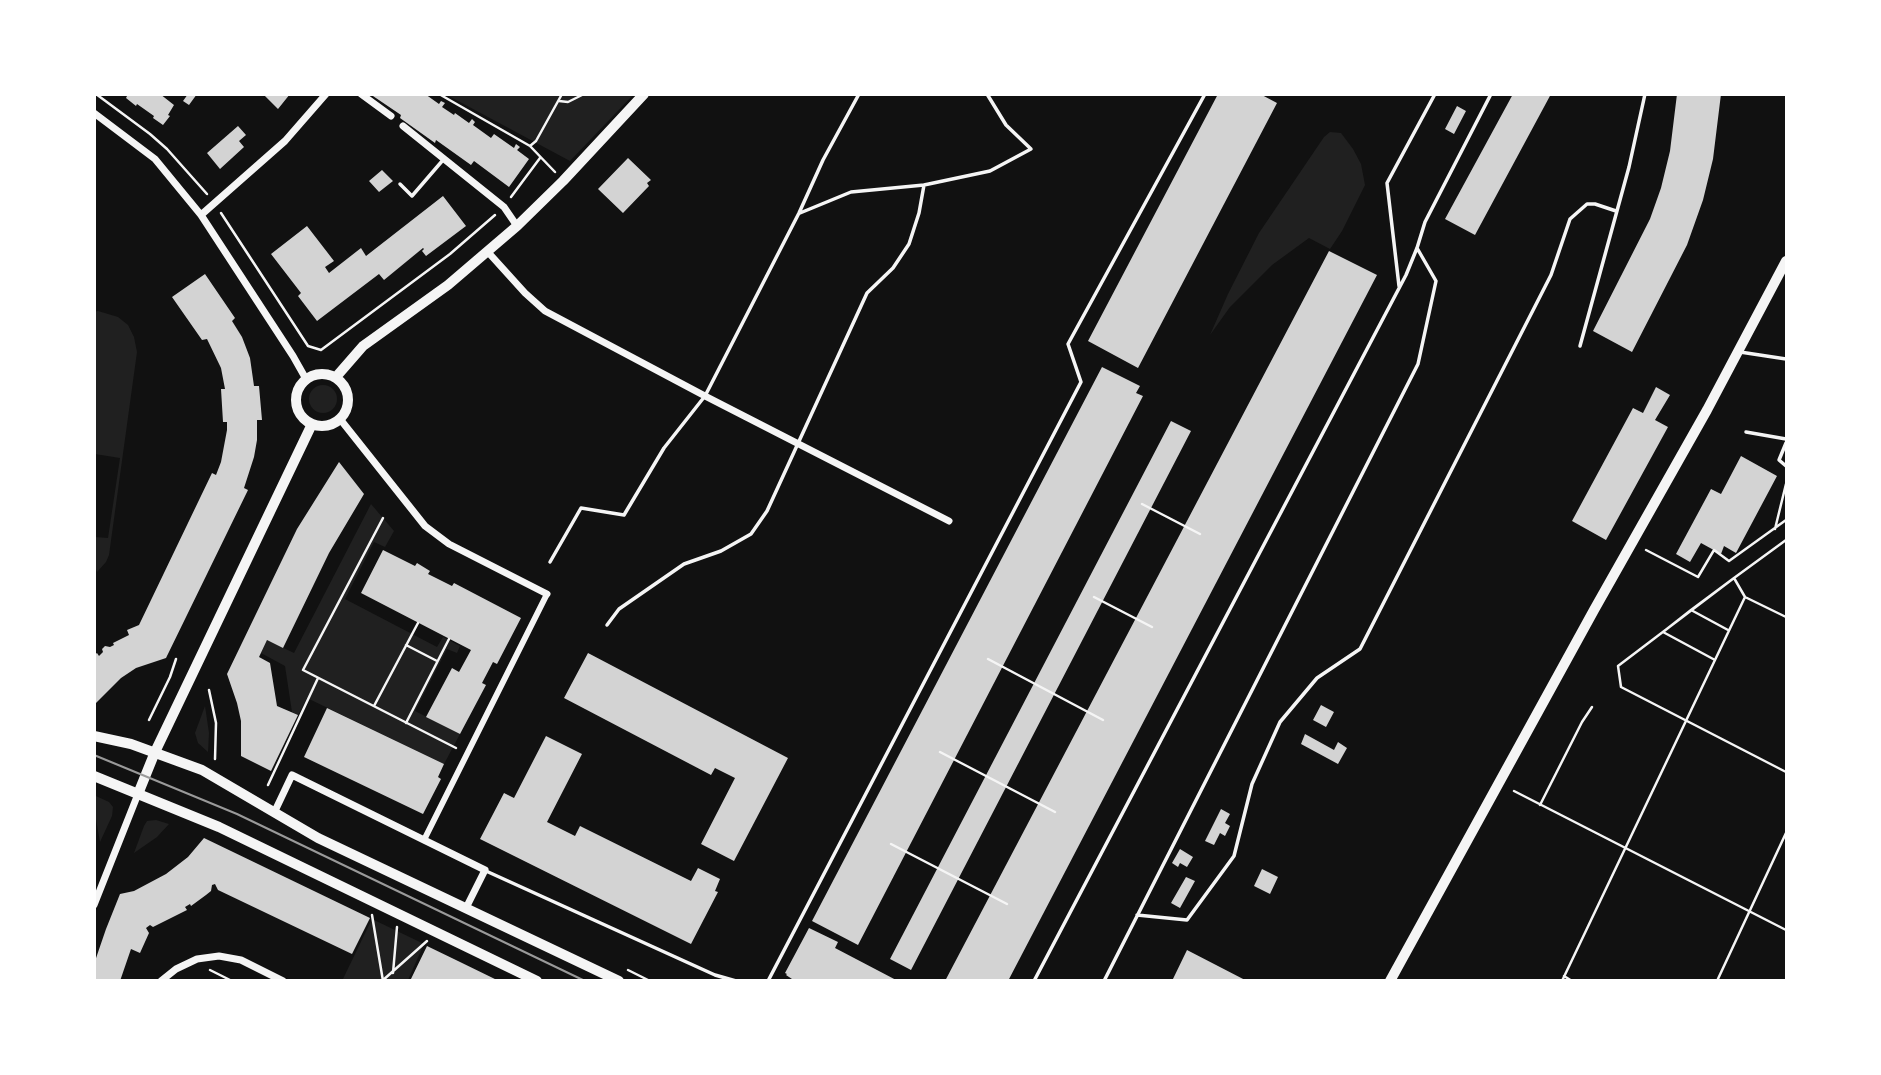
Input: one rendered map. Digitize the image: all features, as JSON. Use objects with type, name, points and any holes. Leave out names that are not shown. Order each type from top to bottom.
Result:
[{"type":"main road","points":[[94,736],[131,744],[202,770],[318,838],[619,981]]},
{"type":"main road","points":[[94,776],[243,838],[537,981]]},
{"type":"street","points":[[201,215],[285,141],[326,94]]},
{"type":"street","points":[[361,94],[391,116]]},
{"type":"street","points":[[336,377],[363,346],[448,285],[517,226],[572,172],[644,94]]},
{"type":"street","points":[[94,113],[156,159],[201,215],[306,379]]},
{"type":"street","points":[[403,126],[504,207],[517,226]]},
{"type":"street","points":[[487,251],[524,293],[545,311],[949,522]]},
{"type":"street","points":[[1390,981],[1738,351],[1783,277],[1787,261]]},
{"type":"street","points":[[321,373],[336,377],[347,392],[348,401],[340,419],[327,425],[312,424],[304,419],[296,403],[300,386],[306,379],[321,373]]},
{"type":"street","points":[[340,419],[425,526],[450,544],[547,594],[424,840]]},
{"type":"street","points":[[94,905],[155,752],[312,424]]},
{"type":"street","points":[[274,813],[292,775],[485,870],[466,908]]},
{"type":"street","points":[[162,981],[177,969],[197,959],[219,956],[241,960],[283,981]]},
{"type":"lane","points":[[550,562],[581,508],[624,516],[664,448],[705,396],[859,94]]},
{"type":"lane","points":[[799,213],[851,192],[923,185],[990,171],[1031,149],[1006,125],[987,94]]},
{"type":"lane","points":[[768,981],[1081,382],[1068,344],[1205,94]]},
{"type":"lane","points":[[1399,288],[1387,183],[1435,94]]},
{"type":"lane","points":[[1034,981],[1399,288],[1418,248],[1425,222],[1492,94]]},
{"type":"lane","points":[[1580,346],[1629,167],[1645,94]]},
{"type":"lane","points":[[400,184],[412,196],[445,159]]},
{"type":"lane","points":[[607,625],[619,610],[684,564],[721,551],[751,534],[767,511],[867,293],[893,268],[909,244],[919,214],[923,185]]},
{"type":"lane","points":[[1137,915],[1187,920],[1234,856],[1252,784],[1280,722],[1317,678],[1360,649],[1551,275],[1570,219],[1587,204],[1616,211]]},
{"type":"lane","points":[[1104,981],[1418,364],[1436,281],[1418,248]]},
{"type":"lane","points":[[1738,351],[1787,359]]},
{"type":"lane","points":[[1746,432],[1787,441],[1779,457],[1781,463],[1787,466]]},
{"type":"lane","points":[[485,870],[716,975],[735,980]]},
{"type":"path","points":[[96,94],[167,149],[214,203],[308,346],[321,351],[450,254],[504,207],[540,158]]},
{"type":"path","points":[[439,94],[530,146],[553,170]]},
{"type":"path","points":[[530,146],[536,142],[562,94]]},
{"type":"path","points":[[559,102],[568,102],[584,94]]},
{"type":"path","points":[[1775,528],[1787,484]]},
{"type":"path","points":[[1142,504],[1200,534]]},
{"type":"path","points":[[383,518],[303,670],[467,754]]},
{"type":"path","points":[[1646,550],[1698,577],[1714,550],[1729,561],[1787,520]]},
{"type":"path","points":[[1787,540],[1618,666],[1621,687],[1787,772]]},
{"type":"path","points":[[1734,578],[1745,597],[1787,617]]},
{"type":"path","points":[[1662,632],[1734,578]]},
{"type":"path","points":[[1094,597],[1152,627]]},
{"type":"path","points":[[1572,981],[1563,979],[1745,597]]},
{"type":"path","points":[[1691,610],[1729,630]]},
{"type":"path","points":[[374,706],[418,623]]},
{"type":"path","points":[[1662,632],[1715,660]]},
{"type":"path","points":[[406,723],[449,639]]},
{"type":"path","points":[[406,645],[438,662]]},
{"type":"path","points":[[149,720],[176,659]]},
{"type":"path","points":[[988,659],[1103,720]]},
{"type":"path","points":[[268,785],[318,678]]},
{"type":"path","points":[[209,690],[216,723],[215,759]]},
{"type":"path","points":[[1540,805],[1591,707]]},
{"type":"path","points":[[940,752],[1055,812]]},
{"type":"path","points":[[1514,791],[1787,930]]},
{"type":"path","points":[[1717,981],[1787,833]]},
{"type":"path","points":[[891,844],[1007,904]]},
{"type":"path","points":[[371,912],[382,980],[429,939]]},
{"type":"path","points":[[393,973],[397,926]]},
{"type":"path","points":[[206,968],[232,981]]},
{"type":"shaded area","points":[[447,95],[633,95],[570,161]]},
{"type":"shaded area","points":[[1330,132],[1341,133],[1353,149],[1361,164],[1365,185],[1342,231],[1330,249],[1309,238],[1272,265],[1230,307],[1210,335],[1259,233]]},
{"type":"shaded area","points":[[94,312],[118,317],[128,325],[137,352],[109,555],[97,572],[95,537],[108,538],[120,458],[95,454]]},
{"type":"shaded area","points":[[323,385],[333,389],[337,399],[333,409],[323,413],[313,409],[309,399],[313,389]]},
{"type":"shaded area","points":[[371,504],[394,531],[385,547],[374,542],[345,599],[437,647],[443,637],[460,646],[457,653],[447,649],[415,711],[460,734],[444,764],[307,698],[298,715],[292,712],[285,666],[261,653],[267,640],[294,653]]},
{"type":"shaded area","points":[[205,706],[209,733],[208,752],[198,743],[195,733]]},
{"type":"shaded area","points":[[96,796],[113,807],[112,816],[100,842],[95,814]]},
{"type":"shaded area","points":[[156,820],[169,824],[157,837],[134,853],[147,821]]},
{"type":"shaded area","points":[[372,919],[424,944],[408,980],[342,981]]},
{"type":"building","points":[[128,94],[160,94],[174,105],[168,115],[170,116],[163,125],[126,98]]},
{"type":"building","points":[[188,94],[197,94],[189,105],[183,101]]},
{"type":"building","points":[[263,94],[290,94],[278,109]]},
{"type":"building","points":[[370,94],[425,94],[439,104],[441,101],[445,103],[442,107],[469,123],[472,119],[475,122],[473,125],[491,138],[494,134],[514,148],[516,144],[520,147],[517,150],[529,159],[509,187],[474,161],[471,165],[436,140],[435,143]]},
{"type":"building","points":[[1218,94],[1260,94],[1277,103],[1138,368],[1088,341]]},
{"type":"building","points":[[1513,94],[1551,94],[1475,235],[1445,219]]},
{"type":"building","points":[[1677,94],[1721,94],[1713,159],[1703,200],[1687,245],[1632,352],[1593,331],[1650,219],[1661,188],[1670,151]]},
{"type":"building","points":[[1457,106],[1466,111],[1454,134],[1445,129]]},
{"type":"building","points":[[238,126],[246,135],[239,141],[244,147],[220,169],[207,153]]},
{"type":"building","points":[[628,158],[651,180],[647,183],[649,186],[623,213],[598,189]]},
{"type":"building","points":[[382,170],[393,181],[379,192],[369,181]]},
{"type":"building","points":[[443,196],[466,226],[426,256],[423,248],[384,280],[379,274],[317,321],[298,296],[301,293],[271,254],[307,226],[334,261],[325,267],[329,273],[361,248],[366,256]]},
{"type":"building","points":[[1329,251],[1377,275],[1008,981],[945,981]]},
{"type":"building","points":[[205,274],[235,318],[232,321],[250,358],[254,386],[259,386],[262,420],[257,420],[254,457],[244,488],[248,490],[166,658],[136,668],[121,678],[94,705],[94,655],[97,653],[99,656],[105,646],[114,645],[113,643],[129,635],[127,630],[139,625],[212,473],[216,475],[221,462],[227,422],[223,422],[221,389],[225,389],[221,368],[207,339],[202,340],[172,297]]},
{"type":"building","points":[[1102,367],[1140,386],[1136,393],[1143,396],[858,945],[812,921]]},
{"type":"building","points":[[1656,387],[1670,395],[1655,420],[1668,427],[1606,540],[1572,521],[1633,408],[1643,413]]},
{"type":"building","points":[[1171,421],[1191,431],[911,970],[890,959]]},
{"type":"building","points":[[1741,456],[1777,476],[1736,553],[1724,546],[1721,554],[1701,543],[1690,562],[1676,554],[1711,489],[1721,494]]},
{"type":"building","points":[[339,462],[364,494],[329,553],[283,648],[267,640],[259,657],[270,663],[277,706],[298,715],[271,771],[241,756],[241,721],[227,674],[297,529]]},
{"type":"building","points":[[383,550],[415,566],[417,563],[430,571],[428,574],[452,586],[454,583],[521,618],[497,664],[493,662],[482,683],[486,685],[460,734],[426,717],[452,668],[459,672],[471,650],[361,593]]},
{"type":"building","points":[[588,653],[788,758],[734,861],[701,844],[735,778],[715,768],[711,775],[564,698]]},
{"type":"building","points":[[1321,705],[1334,712],[1326,727],[1313,720]]},
{"type":"building","points":[[327,708],[444,764],[438,777],[441,779],[423,814],[304,757]]},
{"type":"building","points":[[1305,734],[1334,750],[1338,742],[1347,748],[1338,764],[1301,744]]},
{"type":"building","points":[[546,736],[582,754],[547,822],[575,836],[580,826],[691,881],[698,868],[720,879],[715,891],[718,892],[691,944],[480,839],[504,793],[514,798]]},
{"type":"building","points":[[1221,809],[1230,814],[1225,823],[1230,826],[1225,836],[1220,833],[1214,845],[1205,841]]},
{"type":"building","points":[[204,838],[370,918],[352,954],[218,890],[215,884],[206,895],[191,906],[190,904],[185,907],[187,910],[146,928],[149,933],[140,953],[131,949],[120,981],[94,981],[94,964],[120,894],[134,891],[166,874],[188,857]]},
{"type":"building","points":[[1180,849],[1193,857],[1187,867],[1180,863],[1178,867],[1172,863]]},
{"type":"building","points":[[1262,869],[1278,877],[1270,894],[1254,886]]},
{"type":"building","points":[[1186,877],[1195,881],[1180,908],[1171,903]]},
{"type":"building","points":[[809,928],[838,942],[835,948],[898,981],[795,981],[785,973]]},
{"type":"building","points":[[427,946],[458,961],[499,981],[410,981]]},
{"type":"building","points":[[1187,950],[1247,981],[1172,981]]},
{"type":"tram line","points":[[94,755],[237,814],[585,981]]}]
